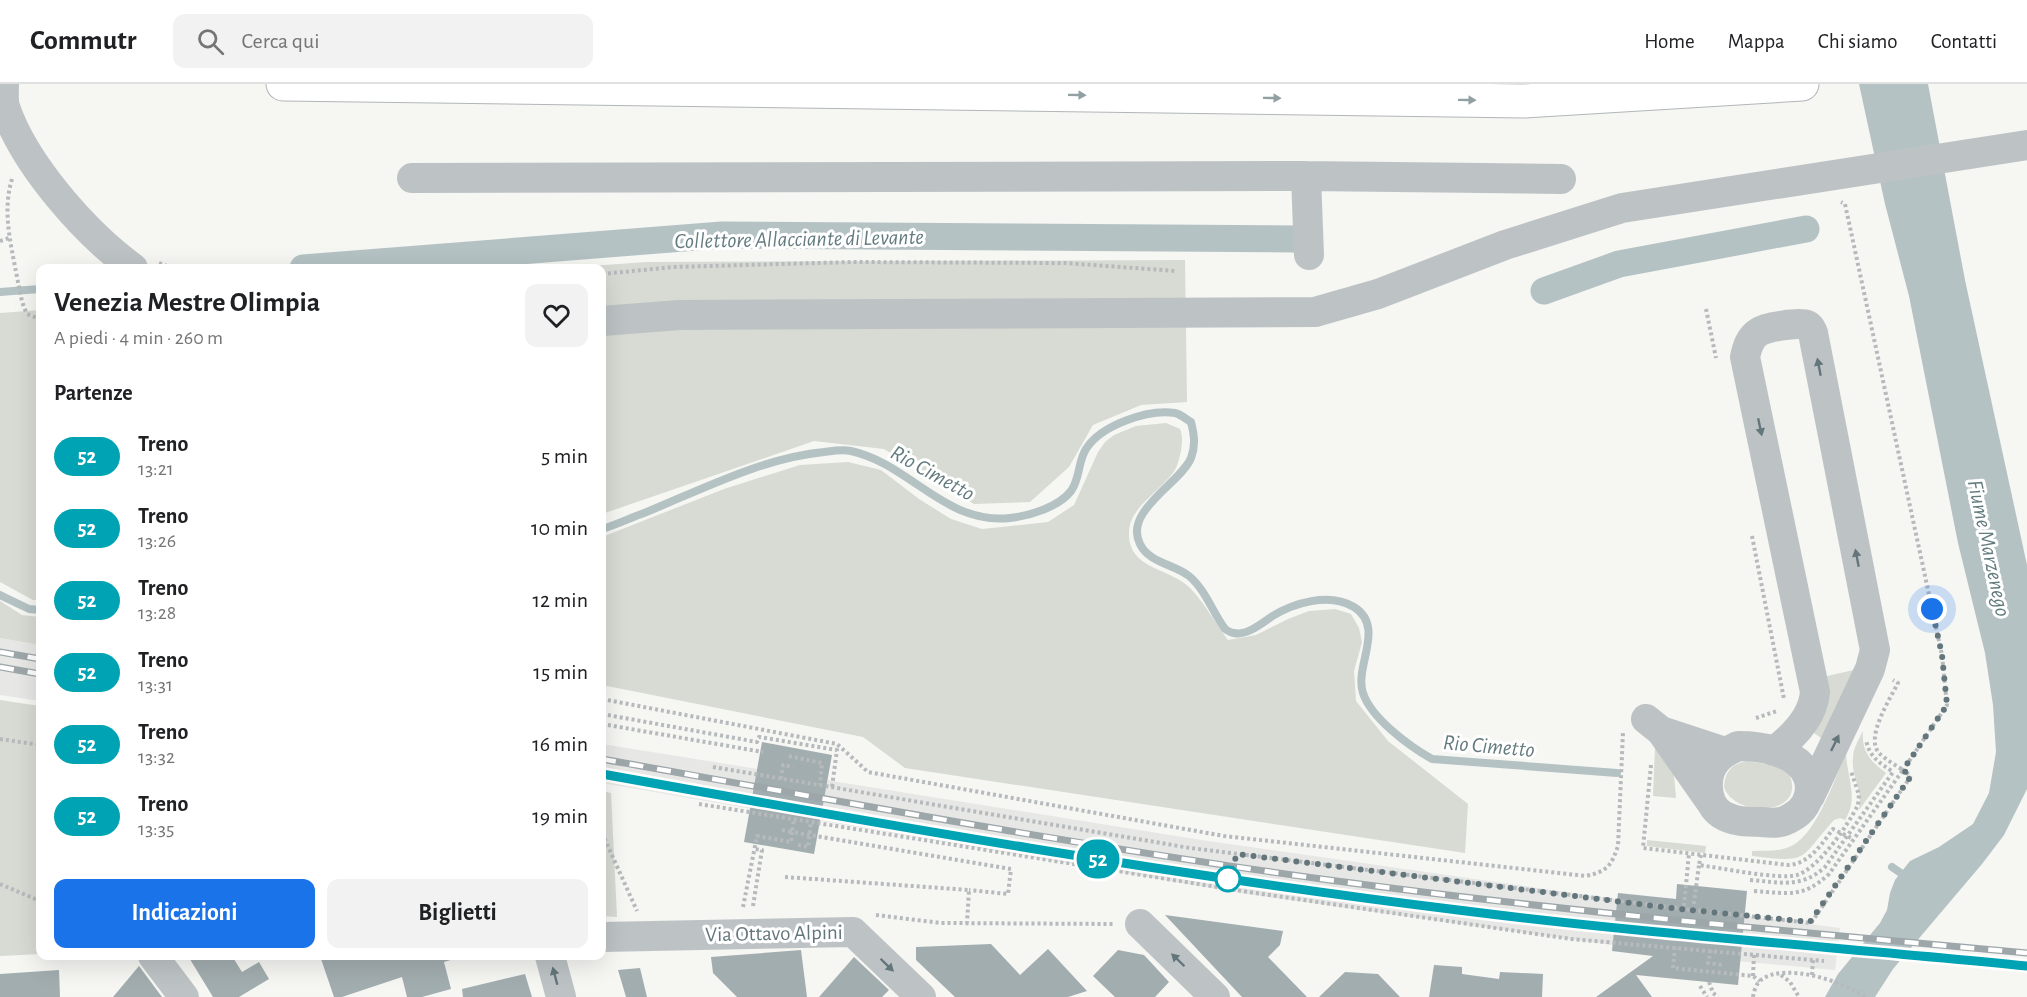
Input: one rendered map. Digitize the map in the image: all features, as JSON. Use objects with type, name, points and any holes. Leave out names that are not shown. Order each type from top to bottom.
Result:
[{"type":"highway","points":[[283,84],[1524,101],[1802,84]]},
{"type":"street","points":[[4,84],[4,105],[27,155],[84,226],[126,264]]},
{"type":"street","points":[[606,321],[679,315],[1315,312],[1378,294],[1505,245],[1622,208],[2027,145]]},
{"type":"street","points":[[412,178],[1306,176],[1560,179]]},
{"type":"street","points":[[1306,176],[1310,255]]},
{"type":"street","points":[[1646,727],[1720,814],[1739,821],[1777,823],[1799,813],[1810,796],[1870,669],[1875,650],[1813,333],[1803,324],[1760,331],[1748,345],[1745,357],[1815,692],[1815,702],[1802,724],[1785,743],[1774,751]]},
{"type":"street","points":[[1646,727],[1725,752]]},
{"type":"street","points":[[1712,804],[1707,792],[1710,772],[1715,762],[1725,752],[1738,746],[1755,746],[1774,751],[1801,764],[1809,781],[1810,796]]},
{"type":"street","name":"Via Ottavo Alpini","points":[[606,937],[863,924],[921,997]]},
{"type":"street","points":[[1140,924],[1202,993]]},
{"type":"street","points":[[156,960],[184,997]]},
{"type":"street","points":[[551,960],[561,997]]},
{"type":"path","points":[[14,171],[8,192],[9,238],[21,301],[27,314],[36,317]]},
{"type":"path","points":[[1754,891],[1810,890],[1830,874],[1947,705],[1942,655],[1845,204],[1806,180]]},
{"type":"path","points":[[0,242],[9,238]]},
{"type":"path","points":[[606,274],[674,267],[853,262],[1065,263],[1176,271]]},
{"type":"path","points":[[1706,309],[1718,367]]},
{"type":"path","points":[[1750,530],[1785,708],[1753,719]]},
{"type":"path","points":[[713,767],[1190,848],[1693,910],[1810,922],[1911,776],[1878,752],[1874,742],[1875,730],[1898,683],[1891,679],[1887,688]]},
{"type":"path","points":[[606,700],[837,744],[868,772],[1190,830],[1224,836],[1586,876],[1603,872],[1613,860],[1618,846],[1623,727],[1646,727]]},
{"type":"path","points":[[606,715],[757,742],[759,737],[837,750],[832,787]]},
{"type":"path","points":[[606,725],[762,752]]},
{"type":"path","points":[[1866,736],[1868,751],[1893,772]]},
{"type":"path","points":[[0,739],[36,745]]},
{"type":"path","points":[[789,756],[822,763],[820,785]]},
{"type":"path","points":[[781,778],[783,765],[793,767]]},
{"type":"path","points":[[1750,880],[1791,883],[1802,882],[1818,874],[1897,765]]},
{"type":"path","points":[[699,804],[1278,896],[1571,939],[1824,961]]},
{"type":"path","points":[[742,916],[758,836],[791,842],[794,819]]},
{"type":"path","points":[[798,845],[808,847],[812,822]]},
{"type":"path","points":[[782,831],[1011,869],[1008,894],[785,877]]},
{"type":"path","points":[[606,841],[637,912]]},
{"type":"path","points":[[752,916],[762,849],[755,849]]},
{"type":"path","points":[[1684,906],[1689,853]]},
{"type":"path","points":[[1693,910],[1699,864]]},
{"type":"path","points":[[0,884],[36,899]]},
{"type":"path","points":[[967,923],[969,890]]},
{"type":"path","points":[[863,924],[1140,924]]},
{"type":"path","points":[[1675,948],[1673,968],[1753,976],[1760,981]]},
{"type":"path","points":[[1710,950],[1708,963],[1723,965]]},
{"type":"path","points":[[1753,976],[1754,955]]},
{"type":"path","points":[[1813,960],[1813,975]]},
{"type":"path","points":[[1753,997],[1760,981],[1774,974],[1780,974],[1813,975],[1840,983],[1865,997]]},
{"type":"path","points":[[1780,974],[1790,982],[1799,997]]},
{"type":"path","points":[[1709,982],[1713,993],[1718,997]]},
{"type":"path","points":[[1700,986],[1707,997]]},
{"type":"shaded area","points":[[1185,260],[1187,402],[1141,405],[1093,425],[1069,467],[1030,502],[974,504],[884,449],[814,441],[606,513],[606,265],[647,262]]},
{"type":"shaded area","points":[[36,310],[36,600],[0,582],[0,313]]},
{"type":"shaded area","points":[[1166,423],[1180,429],[1182,440],[1176,468],[1140,507],[1130,524],[1131,546],[1136,555],[1143,562],[1182,581],[1190,588],[1228,640],[1256,635],[1309,611],[1335,609],[1351,614],[1359,628],[1362,642],[1354,671],[1356,701],[1388,741],[1468,804],[1465,853],[905,768],[863,737],[606,686],[606,535],[724,489],[800,465],[848,462],[881,470],[919,499],[951,519],[982,529],[1048,522],[1074,505],[1098,452],[1105,442],[1114,435],[1136,426]]},
{"type":"shaded area","points":[[0,601],[22,615],[36,617],[36,644],[0,638]]},
{"type":"shaded area","points":[[0,638],[36,644],[36,700],[0,695]]},
{"type":"shaded area","points":[[1858,669],[1824,740],[1811,731],[1823,677]]},
{"type":"shaded area","points":[[0,700],[36,705],[36,954],[0,956]]},
{"type":"shaded area","points":[[1863,731],[1865,750],[1876,765],[1886,773],[1859,810],[1860,802],[1853,758],[1855,747]]},
{"type":"shaded area","points":[[606,745],[1201,840],[1644,903],[1840,928],[1835,970],[1673,955],[1246,894],[606,784]]},
{"type":"shaded area","points":[[1655,747],[1674,775],[1676,798],[1653,796]]},
{"type":"shaded area","points":[[1846,753],[1852,796],[1845,820],[1840,818],[1834,820],[1801,856],[1784,859],[1752,856],[1752,851],[1785,849],[1799,841],[1808,832],[1830,792]]},
{"type":"shaded area","points":[[1747,761],[1777,766],[1789,774],[1792,788],[1788,798],[1780,805],[1754,808],[1741,804],[1731,797],[1724,787],[1726,777],[1733,766]]},
{"type":"shaded area","points":[[606,792],[611,793],[617,917],[606,916]]},
{"type":"shaded area","points":[[1647,840],[1706,846],[1705,853],[1647,846]]},
{"type":"water","name":"Fiume Marzenego","points":[[1859,84],[1928,84],[1965,280],[2027,565],[2027,789],[2004,835],[1893,969],[1875,997],[1825,997],[1838,974],[1880,923],[1887,910],[1895,880],[1910,861],[1939,847],[1973,824],[1989,793],[1996,752],[1993,705],[1985,653],[1958,543],[1909,296],[1885,204]]},
{"type":"building","points":[[762,742],[832,755],[814,854],[744,842]]},
{"type":"building","points":[[1677,884],[1747,891],[1738,985],[1636,975],[1652,997],[1596,997],[1653,956],[1612,951],[1618,893],[1676,899]]},
{"type":"building","points":[[1165,915],[1283,931],[1280,945],[1268,957],[1307,997],[1242,997]]},
{"type":"building","points":[[991,944],[1020,975],[1048,949],[1087,991],[1068,997],[955,997],[916,960],[916,947]]},
{"type":"building","points":[[801,950],[807,997],[737,997],[713,973],[711,957]]},
{"type":"building","points":[[1118,950],[1144,955],[1169,982],[1155,997],[1115,997],[1093,976]]},
{"type":"building","points":[[854,957],[889,990],[882,997],[819,997]]},
{"type":"building","points":[[190,960],[234,960],[242,972],[259,962],[269,979],[239,997],[213,997]]},
{"type":"building","points":[[321,960],[451,960],[444,962],[451,989],[422,997],[407,997],[402,977],[342,997],[334,997]]},
{"type":"building","points":[[1434,965],[1462,967],[1462,974],[1499,979],[1500,972],[1543,974],[1542,997],[1429,997]]},
{"type":"building","points":[[139,966],[162,997],[113,997]]},
{"type":"building","points":[[640,968],[647,997],[626,997],[618,970]]},
{"type":"building","points":[[59,970],[60,997],[0,997],[0,974]]},
{"type":"building","points":[[1345,972],[1378,974],[1400,997],[1319,997]]},
{"type":"building","points":[[525,974],[532,997],[463,997],[462,989]]},
{"type":"waterway","name":"Collettore Allacciante di Levante","points":[[1544,291],[1619,264],[1806,229]]},
{"type":"waterway","name":"Collettore Allacciante di Levante","points":[[354,264],[722,235],[1296,239]]},
{"type":"waterway","name":"Collettore Allacciante di Levante","points":[[0,292],[36,289]]},
{"type":"waterway","name":"Rio Cimetto","points":[[606,528],[755,468],[801,455],[841,450],[872,458],[966,512],[987,518],[1018,517],[1043,510],[1066,497],[1074,486],[1086,449],[1102,433],[1139,416],[1164,412],[1175,413],[1191,422],[1194,440],[1193,453],[1185,468],[1146,509],[1139,520],[1137,532],[1140,544],[1149,555],[1183,572],[1195,581],[1225,629],[1233,633],[1243,633],[1290,607],[1311,601],[1334,600],[1344,603],[1354,607],[1363,615],[1368,625],[1369,636],[1361,682],[1367,702],[1382,721],[1402,739],[1432,759],[1617,773]]},
{"type":"waterway","name":"Rio Cimetto","points":[[0,595],[29,609],[36,610]]},
{"type":"waterway","name":"Rio Cimetto","points":[[1892,867],[1908,878]]},
{"type":"railway","points":[[0,652],[36,658]]},
{"type":"railway","points":[[0,667],[36,673]]},
{"type":"railway","points":[[606,760],[1056,839],[1329,880],[1590,911],[2027,953]]},
{"type":"railway","points":[[606,775],[1056,853],[1329,894],[1590,925],[2027,966]]},
{"type":"train","name":"52","points":[[606,775],[1029,848],[1326,893],[1594,926],[2027,966]]},
{"type":"route","points":[[1228,879],[1237,854],[1671,908],[1810,922],[1911,776],[1903,770],[1937,723],[1947,705],[1942,655],[1932,609]]}]
